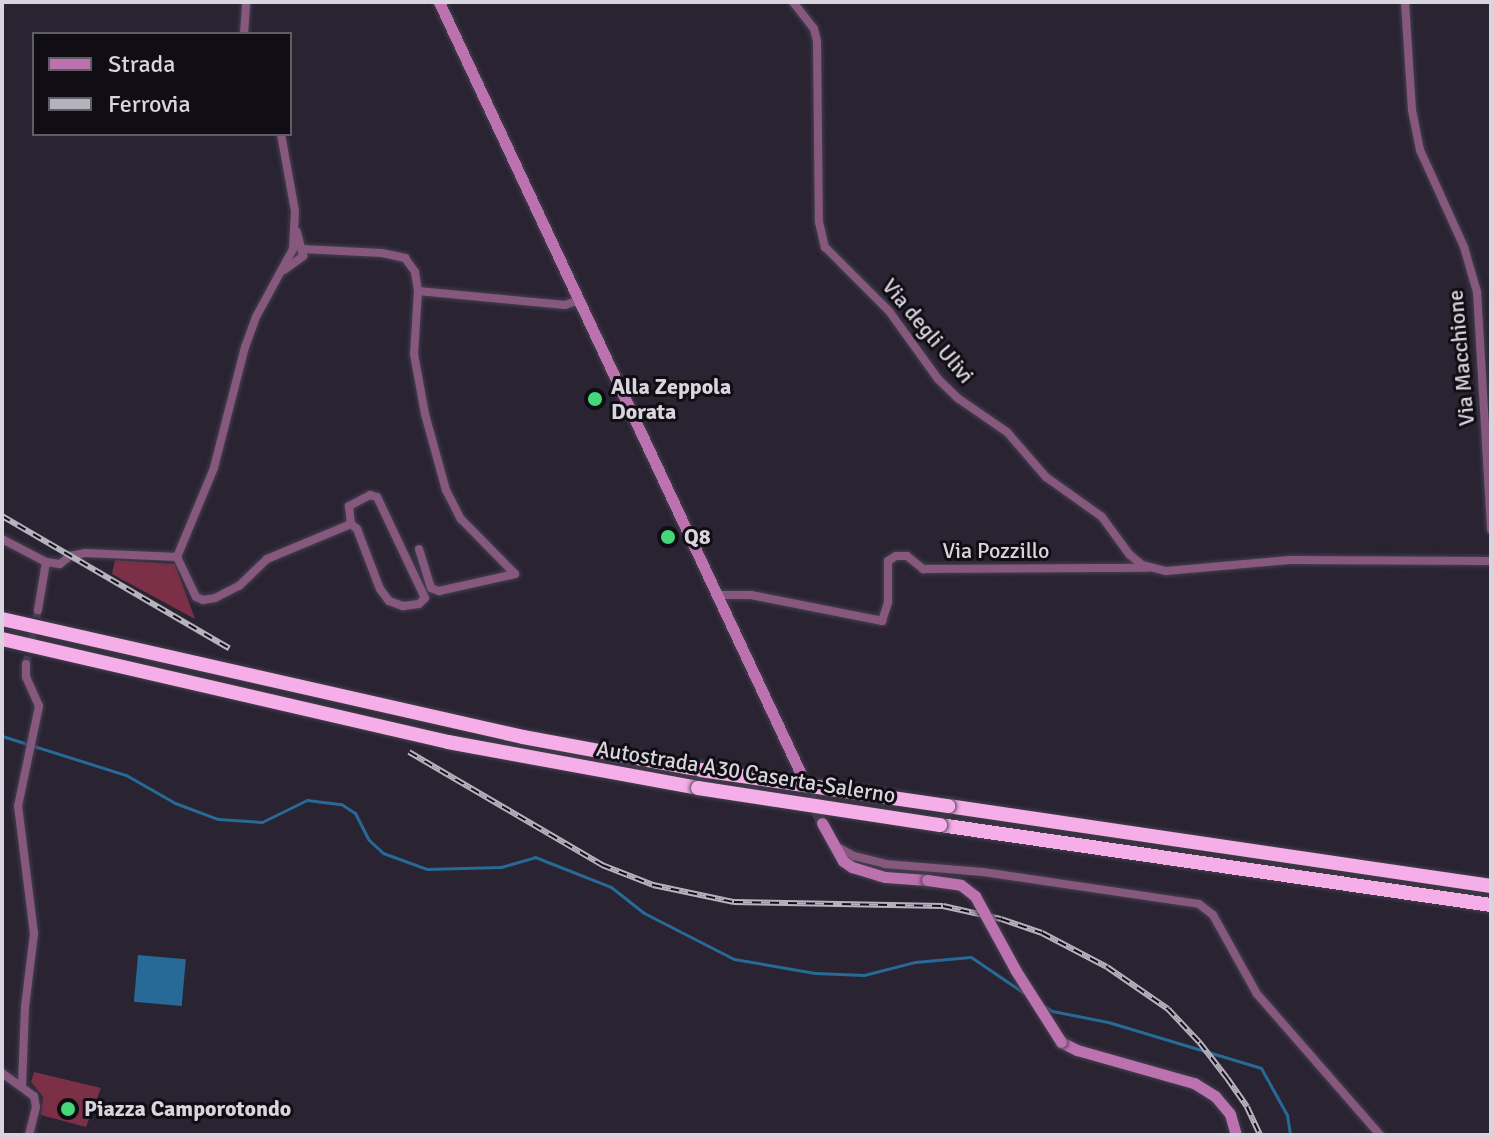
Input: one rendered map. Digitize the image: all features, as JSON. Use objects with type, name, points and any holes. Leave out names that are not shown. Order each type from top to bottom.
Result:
[{"type":"highway","name":"Autostrada A30 Caserta-Salerno","points":[[2,619],[523,737],[701,770],[1491,886]]},
{"type":"highway","name":"Autostrada A30 Caserta-Salerno","points":[[2,639],[448,742],[698,788],[1491,905]]},
{"type":"main road","points":[[439,2],[800,772]]},
{"type":"main road","points":[[822,823],[834,845],[852,867],[885,877],[961,885],[975,896],[1022,982],[1061,1042],[1077,1050],[1194,1083],[1215,1096],[1230,1114],[1236,1135]]},
{"type":"street","points":[[244,32],[246,2]]},
{"type":"street","name":"Via degli Ulivi","points":[[793,2],[814,29],[817,41],[820,75],[819,222],[825,247],[889,311],[938,379],[959,399],[1007,432],[1046,477],[1102,517],[1129,554],[1148,568]]},
{"type":"street","name":"Via Macchione","points":[[1405,2],[1412,110],[1420,150],[1464,247],[1477,292],[1491,530]]},
{"type":"street","points":[[281,136],[298,253]]},
{"type":"street","points":[[351,524],[267,559],[239,586],[215,598],[203,600],[196,597],[177,557],[214,468],[245,347],[280,273],[298,253],[335,249],[405,258],[415,272],[418,291],[414,354],[425,414],[446,490],[461,519],[515,574],[439,591],[431,588],[419,549]]},
{"type":"street","points":[[418,291],[565,305],[579,300]]},
{"type":"street","points":[[370,495],[377,497],[425,598],[419,604],[403,606],[389,601],[380,589],[357,529],[351,524],[349,506],[370,495]]},
{"type":"street","points":[[2,539],[46,562],[60,564],[70,556],[85,553],[177,557]]},
{"type":"street","name":"Via Pozzillo","points":[[717,595],[751,595],[882,621],[888,602],[888,561],[896,556],[907,556],[923,569],[1148,568]]},
{"type":"street","points":[[1148,568],[1166,571],[1290,560],[1491,561]]},
{"type":"street","points":[[38,610],[46,562]]},
{"type":"street","points":[[22,1085],[25,1007],[34,934],[18,806],[39,706],[26,677],[26,664]]},
{"type":"street","points":[[834,845],[854,856],[885,864],[983,872],[1199,904],[1213,915],[1257,994],[1380,1135]]},
{"type":"street","points":[[2,1073],[34,1096],[29,1135]]},
{"type":"shaded area","points":[[115,560],[175,564],[195,619],[112,574]]},
{"type":"shaded area","name":"Piazza Camporotondo","points":[[34,1072],[101,1088],[86,1127],[41,1115],[43,1097],[31,1082]]},
{"type":"water","points":[[138,955],[186,959],[182,1006],[134,1002]]},
{"type":"waterway","points":[[2,736],[126,775],[175,803],[218,819],[262,822],[307,800],[341,804],[355,813],[369,840],[383,853],[427,869],[501,867],[535,857],[611,887],[644,913],[734,959],[815,973],[864,975],[915,962],[971,957],[1024,993]]},
{"type":"waterway","points":[[1044,1006],[1052,1011],[1108,1022],[1261,1068],[1287,1115],[1290,1135]]},
{"type":"tunnel","points":[[26,664],[38,610]]},
{"type":"tunnel","points":[[803,780],[822,823]]},
{"type":"railway","points":[[2,516],[229,648]]},
{"type":"railway","points":[[409,752],[602,865],[653,885],[734,902],[943,906],[1001,919],[1042,933],[1107,967],[1168,1009],[1227,1078],[1247,1107],[1260,1135]]},
{"type":"place","name":"Alla Zeppola Dorata","points":[[595,399]]},
{"type":"place","name":"Q8","points":[[668,537]]},
{"type":"place","name":"Piazza Camporotondo","points":[[68,1109]]}]
